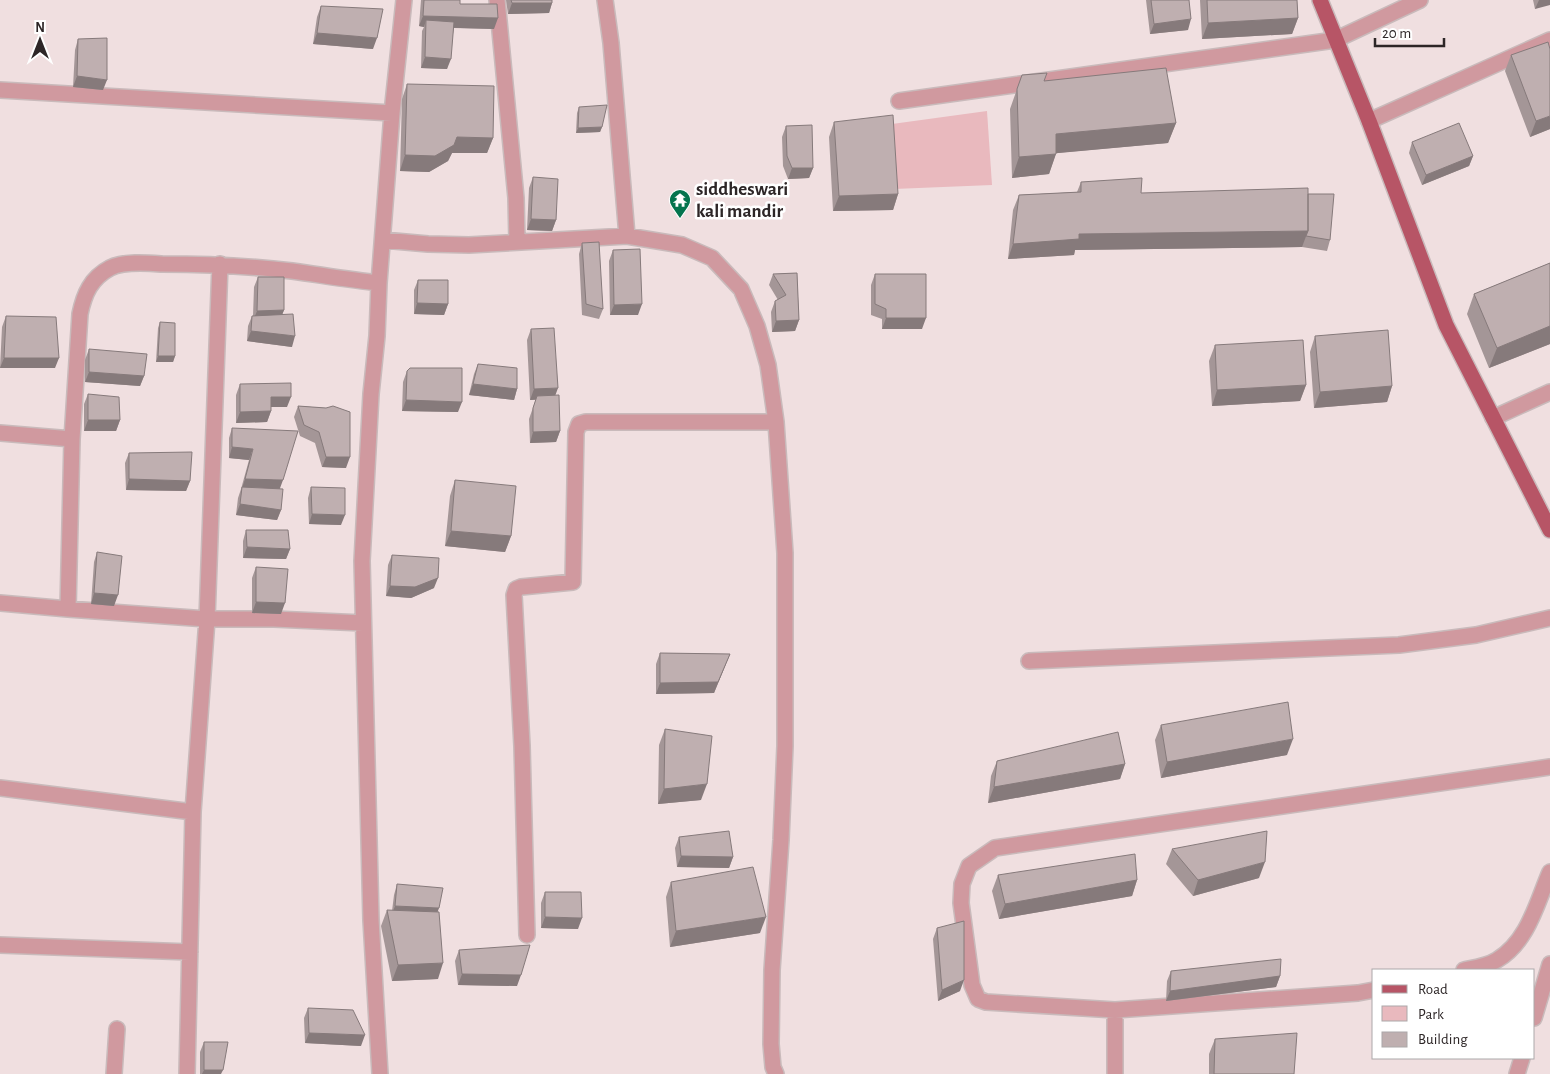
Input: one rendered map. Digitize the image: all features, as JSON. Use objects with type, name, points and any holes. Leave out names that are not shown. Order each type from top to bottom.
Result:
[{"type":"main road","points":[[1320,0],[1370,121],[1446,325],[1550,530]]},
{"type":"street","points":[[380,1074],[371,920],[362,561],[379,283],[392,113],[404,0]]},
{"type":"street","points":[[497,0],[516,198],[517,242]]},
{"type":"street","points":[[605,0],[611,43],[628,236]]},
{"type":"street","points":[[899,101],[1335,40],[1420,0]]},
{"type":"street","points":[[1370,121],[1550,40]]},
{"type":"street","points":[[0,90],[392,113]]},
{"type":"street","points":[[383,240],[469,245],[628,236],[682,245],[712,258],[741,290],[757,326],[768,365],[776,422],[785,552],[785,746],[772,970],[771,1044],[773,1067],[776,1074]]},
{"type":"street","points":[[68,609],[72,439],[80,314],[83,299],[90,283],[110,267],[131,263],[220,264],[379,283]]},
{"type":"street","points":[[187,1074],[193,812],[207,619],[220,264]]},
{"type":"street","points":[[1493,418],[1550,392]]},
{"type":"street","points":[[527,935],[522,746],[514,595],[516,589],[521,587],[573,582],[576,432],[579,424],[586,422],[776,422]]},
{"type":"street","points":[[0,433],[72,439]]},
{"type":"street","points":[[0,603],[207,619],[274,618],[363,624]]},
{"type":"street","points":[[1029,661],[1399,645],[1476,635],[1550,618]]},
{"type":"street","points":[[1372,990],[1358,993],[1115,1010],[986,1002],[978,999],[972,985],[961,903],[962,884],[969,866],[995,848],[1550,767]]},
{"type":"street","points":[[0,788],[193,812]]},
{"type":"street","points":[[1467,969],[1497,960],[1520,940],[1529,924],[1550,872]]},
{"type":"street","points":[[0,945],[190,952]]},
{"type":"street","points":[[1535,1015],[1550,964]]},
{"type":"street","points":[[1115,1010],[1115,1074]]},
{"type":"street","points":[[114,1074],[117,1029]]},
{"type":"street","points":[[1517,1074],[1522,1059]]},
{"type":"green space","points":[[987,111],[992,185],[894,189],[892,124]]},
{"type":"building","points":[[424,0],[460,0],[460,4],[497,4],[498,18],[423,16]]},
{"type":"building","points":[[511,0],[552,0],[552,3],[512,3]]},
{"type":"building","points":[[1151,0],[1189,0],[1191,19],[1154,24]]},
{"type":"building","points":[[1207,0],[1297,0],[1298,18],[1208,23]]},
{"type":"building","points":[[321,6],[383,9],[377,38],[317,33]]},
{"type":"building","points":[[426,20],[454,22],[451,59],[425,57]]},
{"type":"building","points":[[107,38],[107,80],[77,76],[78,39]]},
{"type":"building","points":[[1548,42],[1550,49],[1550,116],[1536,121],[1511,55]]},
{"type":"building","points":[[1166,68],[1176,123],[1056,134],[1056,154],[1019,157],[1017,89],[1022,75],[1047,73],[1044,81]]},
{"type":"building","points":[[407,84],[494,86],[493,138],[457,137],[454,145],[435,156],[405,155]]},
{"type":"building","points":[[607,105],[602,127],[578,128],[579,107]]},
{"type":"building","points":[[893,115],[898,194],[839,196],[834,122]]},
{"type":"building","points":[[1459,123],[1473,156],[1426,175],[1412,142]]},
{"type":"building","points":[[812,125],[813,168],[792,168],[787,156],[786,126]]},
{"type":"building","points":[[533,177],[558,179],[556,220],[531,219]]},
{"type":"building","points":[[1142,178],[1141,193],[1308,188],[1308,231],[1079,234],[1079,239],[1013,244],[1019,195],[1081,192],[1081,182]]},
{"type":"building","points":[[1308,194],[1334,194],[1330,240],[1306,236],[1308,231]]},
{"type":"building","points":[[599,242],[603,309],[586,304],[582,243]]},
{"type":"building","points":[[640,249],[642,304],[614,305],[613,250]]},
{"type":"building","points":[[1550,263],[1550,326],[1497,348],[1474,294]]},
{"type":"building","points":[[797,273],[799,320],[776,321],[775,301],[786,295],[773,274]]},
{"type":"building","points":[[875,274],[926,274],[926,318],[886,318],[886,309],[875,304]]},
{"type":"building","points":[[258,277],[284,277],[284,310],[257,311]]},
{"type":"building","points":[[418,280],[448,280],[448,304],[417,303]]},
{"type":"building","points":[[293,314],[295,336],[251,331],[252,316]]},
{"type":"building","points":[[6,316],[56,317],[59,358],[4,358]]},
{"type":"building","points":[[160,322],[175,323],[175,356],[158,356]]},
{"type":"building","points":[[554,328],[558,388],[534,389],[531,329]]},
{"type":"building","points":[[1388,330],[1392,386],[1320,392],[1315,336]]},
{"type":"building","points":[[1303,340],[1306,385],[1217,390],[1215,345]]},
{"type":"building","points":[[89,349],[147,354],[144,376],[89,372]]},
{"type":"building","points":[[478,364],[517,368],[517,389],[473,384]]},
{"type":"building","points":[[410,368],[462,368],[462,402],[406,400],[407,371]]},
{"type":"building","points":[[291,383],[291,397],[271,397],[271,411],[240,412],[240,384]]},
{"type":"building","points":[[88,394],[119,397],[120,420],[88,420]]},
{"type":"building","points":[[559,395],[560,431],[533,432],[533,408],[537,396]]},
{"type":"building","points":[[298,406],[326,408],[333,406],[350,412],[350,457],[326,457],[319,432],[304,425]]},
{"type":"building","points":[[232,428],[298,431],[283,480],[245,479],[253,449],[232,447]]},
{"type":"building","points":[[192,452],[190,481],[129,479],[129,453]]},
{"type":"building","points":[[455,480],[516,486],[511,536],[451,531]]},
{"type":"building","points":[[242,487],[283,489],[281,510],[240,504]]},
{"type":"building","points":[[311,487],[345,488],[345,515],[312,514]]},
{"type":"building","points":[[246,530],[288,530],[290,549],[247,547]]},
{"type":"building","points":[[97,552],[122,556],[118,595],[94,593]]},
{"type":"building","points":[[392,555],[439,558],[438,578],[415,587],[390,586]]},
{"type":"building","points":[[256,567],[288,569],[285,603],[256,602]]},
{"type":"building","points":[[660,653],[730,654],[718,682],[660,683]]},
{"type":"building","points":[[1288,702],[1293,739],[1167,762],[1161,725]]},
{"type":"building","points":[[665,729],[712,736],[707,784],[664,789]]},
{"type":"building","points":[[1118,732],[1125,764],[994,787],[997,761]]},
{"type":"building","points":[[729,831],[733,857],[681,856],[679,837]]},
{"type":"building","points":[[1267,831],[1265,862],[1198,880],[1172,849]]},
{"type":"building","points":[[1135,854],[1137,880],[1005,904],[998,875]]},
{"type":"building","points":[[753,867],[766,917],[676,931],[671,882]]},
{"type":"building","points":[[397,884],[443,888],[439,908],[395,906]]},
{"type":"building","points":[[545,892],[581,892],[582,918],[545,917]]},
{"type":"building","points":[[387,910],[439,912],[443,963],[398,965]]},
{"type":"building","points":[[964,921],[964,980],[942,990],[937,928]]},
{"type":"building","points":[[530,945],[521,975],[462,974],[459,950]]},
{"type":"building","points":[[1281,959],[1280,976],[1170,991],[1171,971]]},
{"type":"building","points":[[308,1008],[353,1010],[365,1035],[309,1033]]},
{"type":"building","points":[[1297,1033],[1294,1074],[1214,1074],[1215,1039]]},
{"type":"building","points":[[204,1042],[228,1042],[223,1070],[204,1070]]},
{"type":"place","name":"siddheswari kali mandir","points":[[680,219]]}]
